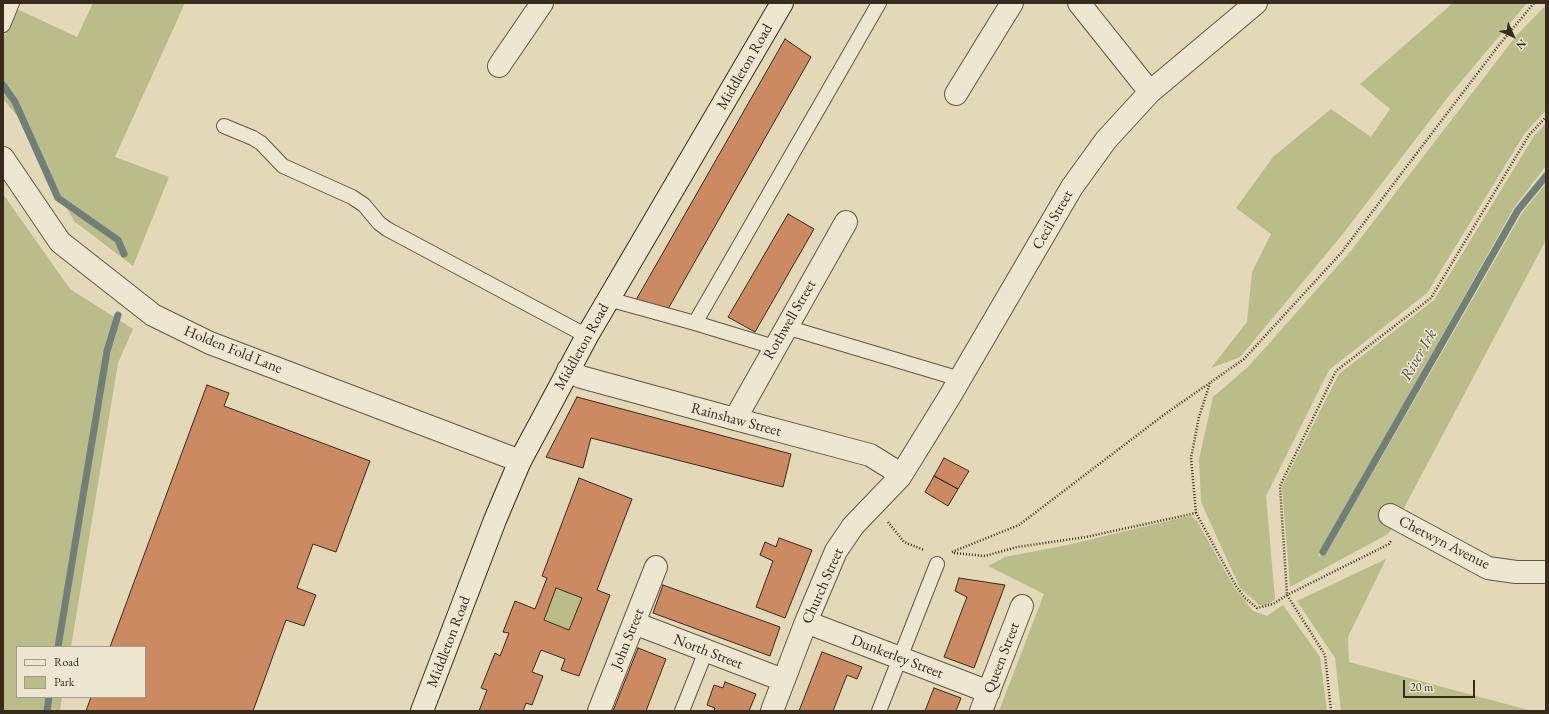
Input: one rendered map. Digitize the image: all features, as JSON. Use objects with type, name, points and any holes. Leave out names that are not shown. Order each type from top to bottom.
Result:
[{"type":"street","points":[[499,66],[542,3]]},
{"type":"street","name":"Middleton Road","points":[[422,711],[495,520],[520,461],[568,370],[608,299],[782,3]]},
{"type":"street","points":[[956,94],[1012,3]]},
{"type":"street","points":[[1079,3],[1150,92]]},
{"type":"street","name":"Cecil Street","points":[[900,477],[950,396],[1072,187],[1106,140],[1150,92],[1256,3]]},
{"type":"street","name":"Holden Fold Lane","points":[[3,158],[60,242],[153,315],[210,343],[520,461]]},
{"type":"street","name":"Rothwell Street","points":[[734,420],[846,222]]},
{"type":"street","name":"Rainshaw Street","points":[[568,370],[581,377],[734,420],[870,455],[891,468],[900,477]]},
{"type":"street","name":"Church Street","points":[[772,711],[806,622],[836,551],[853,526],[874,506],[900,477]]},
{"type":"street","name":"Chetwyn Avenue","points":[[1396,518],[1488,568],[1516,572],[1546,572]]},
{"type":"street","name":"John Street","points":[[599,711],[656,567]]},
{"type":"street","name":"Queen Street","points":[[985,701],[1022,606]]},
{"type":"street","name":"Dunkerley Street","points":[[806,622],[900,658],[985,701]]},
{"type":"street","name":"North Street","points":[[634,624],[783,680]]},
{"type":"lane","points":[[3,25],[12,3]]},
{"type":"lane","points":[[695,322],[879,3]]},
{"type":"lane","points":[[224,126],[253,138],[261,143],[283,166],[352,197],[364,205],[379,223],[387,229],[587,336]]},
{"type":"lane","points":[[608,299],[695,322],[774,347]]},
{"type":"lane","points":[[786,327],[960,379]]},
{"type":"lane","points":[[879,711],[941,558]]},
{"type":"lane","points":[[682,711],[706,651]]},
{"type":"path","points":[[941,558],[1019,525],[1165,414],[1244,359],[1341,253],[1499,45],[1534,3]]},
{"type":"path","points":[[1331,711],[1325,655],[1287,595],[1280,486],[1336,371],[1430,298],[1529,135],[1546,117]]},
{"type":"path","points":[[1210,383],[1199,417],[1191,458],[1196,514],[1236,586],[1244,598],[1257,608],[1273,604],[1287,595],[1389,544],[1396,518]]},
{"type":"path","points":[[874,506],[904,542],[924,551],[931,551]]},
{"type":"path","points":[[951,553],[985,556],[1017,547],[1086,537],[1196,514]]},
{"type":"green space","points":[[93,3],[185,3],[115,157],[169,177],[133,266],[74,221],[18,117],[3,99],[3,38],[17,9],[77,37]]},
{"type":"green space","points":[[1453,3],[1527,3],[1448,97],[1342,235],[1240,357],[1211,368],[1247,322],[1252,272],[1271,234],[1236,208],[1273,157],[1331,109],[1371,137],[1390,109],[1360,84]]},
{"type":"green space","points":[[1546,5],[1546,110],[1525,133],[1427,293],[1329,370],[1266,496],[1275,599],[1268,605],[1259,605],[1240,588],[1201,502],[1199,459],[1213,397],[1249,366],[1350,252],[1516,36]]},
{"type":"green space","points":[[1546,123],[1546,166],[1515,206],[1318,556],[1326,554],[1522,213],[1546,183],[1546,240],[1396,523],[1388,534],[1290,587],[1282,486],[1339,374],[1434,300],[1534,136]]},
{"type":"green space","points":[[3,194],[70,289],[133,329],[118,363],[71,646],[16,646],[16,698],[62,698],[60,711],[3,711]]},
{"type":"green space","points":[[1191,516],[1197,521],[1234,587],[1253,611],[1267,616],[1283,605],[1320,657],[1327,711],[999,711],[1044,594],[988,566],[1005,557],[1067,545]]},
{"type":"green space","points":[[1386,559],[1348,637],[1349,662],[1532,711],[1341,711],[1335,658],[1297,601]]},
{"type":"green space","points":[[556,588],[582,598],[569,630],[544,620]]},
{"type":"building","points":[[785,39],[811,57],[668,309],[636,300]]},
{"type":"building","points":[[788,214],[814,229],[755,332],[728,317]]},
{"type":"building","points":[[207,385],[229,393],[224,406],[370,461],[336,552],[313,544],[297,588],[316,595],[304,626],[286,620],[253,711],[86,711],[91,698],[146,698],[146,646],[110,646]]},
{"type":"building","points":[[577,397],[791,454],[783,487],[591,438],[583,468],[546,457]]},
{"type":"building","points":[[944,458],[969,471],[958,489],[934,476]]},
{"type":"building","points":[[934,476],[958,489],[948,506],[925,492]]},
{"type":"building","points":[[579,478],[632,499],[597,590],[610,595],[579,676],[561,670],[565,659],[541,650],[532,672],[543,676],[532,705],[526,703],[523,711],[479,711],[487,690],[481,688],[495,653],[500,656],[509,633],[503,632],[515,601],[535,609],[547,578],[542,576]],"holes":[[[556,588],[582,598],[569,630],[544,620]]]},
{"type":"building","points":[[779,538],[812,550],[785,618],[756,607],[773,561],[760,555],[765,542],[776,547]]},
{"type":"building","points":[[959,578],[1005,585],[974,668],[944,657],[967,597],[955,591]]},
{"type":"building","points":[[663,585],[780,627],[770,656],[653,613]]},
{"type":"building","points":[[638,648],[666,659],[646,711],[613,711]]},
{"type":"building","points":[[822,652],[862,667],[857,679],[847,675],[833,711],[799,711]]},
{"type":"building","points":[[725,682],[756,694],[749,711],[714,711],[715,708],[707,705],[714,685],[723,688]]},
{"type":"building","points":[[934,688],[961,698],[956,711],[925,711]]},
{"type":"waterway","points":[[3,85],[15,102],[58,198],[118,240],[124,254]]},
{"type":"waterway","name":"River Irk","points":[[1323,552],[1518,210],[1546,176]]},
{"type":"waterway","points":[[58,646],[107,351],[118,315]]},
{"type":"waterway","points":[[47,711],[49,698]]}]
